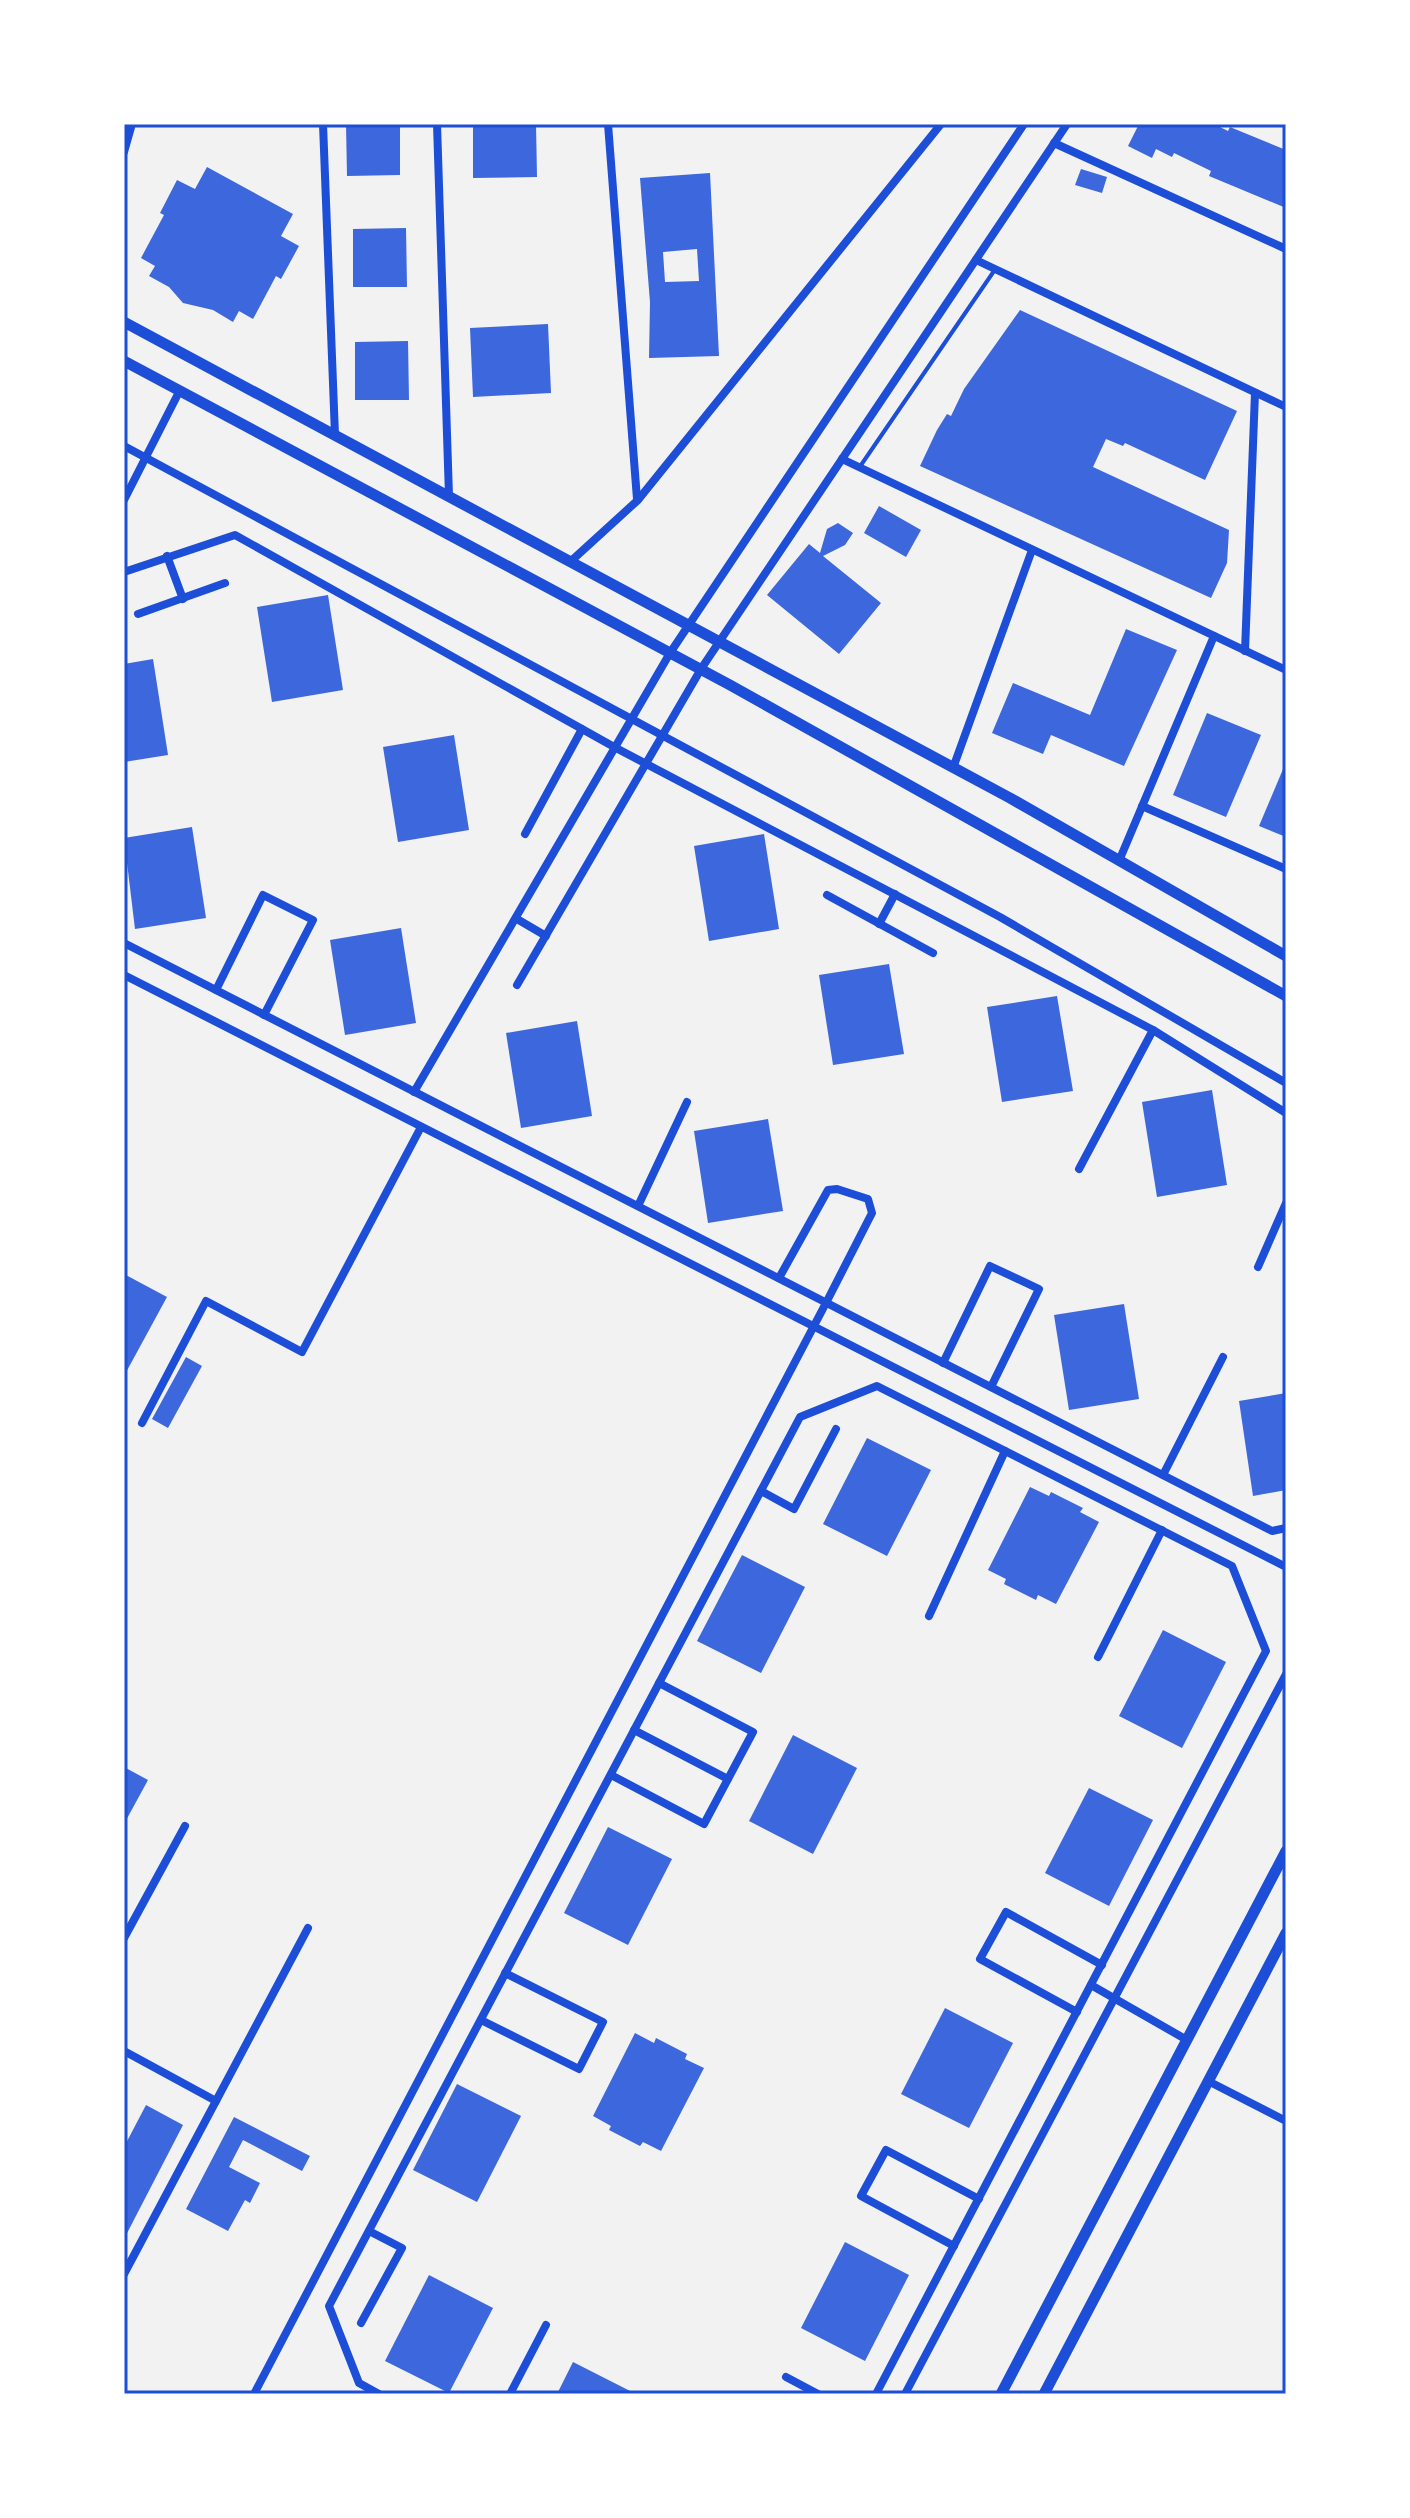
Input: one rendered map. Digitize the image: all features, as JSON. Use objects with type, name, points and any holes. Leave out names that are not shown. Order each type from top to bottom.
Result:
[{"type":"street","points":[[124,152],[132,124]]},
{"type":"street","points":[[323,124],[335,435]]},
{"type":"street","points":[[437,124],[449,496]]},
{"type":"street","points":[[608,124],[638,500]]},
{"type":"street","points":[[570,562],[638,500],[941,124]]},
{"type":"street","points":[[414,1092],[670,653],[1024,124]]},
{"type":"street","points":[[517,985],[701,669],[1067,124]]},
{"type":"street","points":[[1054,143],[1286,249]]},
{"type":"street","points":[[976,260],[1286,407]]},
{"type":"street","points":[[124,322],[953,768],[1286,956]]},
{"type":"street","points":[[124,361],[701,669],[1286,996]]},
{"type":"street","points":[[124,500],[179,392]]},
{"type":"street","points":[[1245,651],[1255,393]]},
{"type":"street","points":[[124,446],[1000,917],[1286,1083]]},
{"type":"street","points":[[842,459],[1286,670]]},
{"type":"street","points":[[124,572],[235,535],[616,748],[1153,1030],[1286,1113]]},
{"type":"street","points":[[953,768],[1032,550]]},
{"type":"street","points":[[167,556],[183,599]]},
{"type":"street","points":[[138,614],[225,583]]},
{"type":"street","points":[[1119,861],[1214,636]]},
{"type":"street","points":[[525,834],[582,729]]},
{"type":"street","points":[[1142,806],[1286,869]]},
{"type":"street","points":[[879,924],[895,894]]},
{"type":"street","points":[[216,990],[263,895],[313,920],[264,1015]]},
{"type":"street","points":[[827,895],[933,953]]},
{"type":"street","points":[[517,919],[546,936]]},
{"type":"street","points":[[124,943],[1272,1531],[1286,1528]]},
{"type":"street","points":[[124,975],[1286,1567]]},
{"type":"street","points":[[1079,1169],[1153,1030]]},
{"type":"street","points":[[638,1206],[687,1102]]},
{"type":"street","points":[[142,1423],[206,1301],[302,1352],[421,1127]]},
{"type":"street","points":[[254,2394],[827,1301],[872,1213],[868,1199],[837,1189],[828,1190],[779,1278]]},
{"type":"street","points":[[1258,1267],[1286,1203]]},
{"type":"street","points":[[943,1363],[990,1266],[1039,1289],[991,1387]]},
{"type":"street","points":[[1163,1475],[1223,1357]]},
{"type":"street","points":[[379,2394],[359,2383],[329,2306],[800,1417],[877,1386],[1232,1566],[1266,1651],[876,2394]]},
{"type":"street","points":[[761,1491],[794,1509],[836,1429]]},
{"type":"street","points":[[929,1616],[1005,1451]]},
{"type":"street","points":[[1098,1657],[1162,1530]]},
{"type":"street","points":[[905,2394],[1286,1674]]},
{"type":"street","points":[[611,1775],[704,1824],[753,1732],[659,1683]]},
{"type":"street","points":[[634,1730],[728,1779]]},
{"type":"street","points":[[124,1938],[185,1826]]},
{"type":"street","points":[[1001,2394],[1286,1851]]},
{"type":"street","points":[[1077,2012],[980,1959],[1006,1912],[1102,1965]]},
{"type":"street","points":[[124,2274],[308,1928]]},
{"type":"street","points":[[1044,2394],[1286,1933]]},
{"type":"street","points":[[481,2020],[579,2069],[603,2022],[505,1973]]},
{"type":"street","points":[[1091,1985],[1187,2040]]},
{"type":"street","points":[[124,2051],[216,2101]]},
{"type":"street","points":[[1208,2081],[1286,2121]]},
{"type":"street","points":[[954,2246],[861,2196],[886,2150],[979,2199]]},
{"type":"street","points":[[361,2323],[402,2248],[369,2231]]},
{"type":"street","points":[[510,2394],[546,2325]]},
{"type":"street","points":[[786,2377],[818,2394]]},
{"type":"lane","points":[[859,468],[996,269]]},
{"type":"building","points":[[346,124],[400,124],[400,175],[347,176]]},
{"type":"building","points":[[536,124],[537,177],[473,178],[473,125]]},
{"type":"building","points":[[1139,124],[1214,124],[1228,131],[1230,127],[1286,150],[1286,208],[1209,176],[1211,171],[1174,153],[1172,157],[1156,149],[1152,158],[1128,146]]},
{"type":"building","points":[[207,167],[293,214],[281,236],[299,246],[281,279],[276,276],[253,319],[239,311],[233,322],[213,310],[183,303],[169,287],[149,276],[155,266],[141,258],[164,215],[160,213],[177,180],[195,189]]},
{"type":"building","points":[[1081,169],[1107,177],[1102,193],[1075,185]]},
{"type":"building","points":[[710,173],[719,356],[649,358],[650,302],[640,178]],"holes":[[[697,249],[699,281],[665,282],[663,252]]]},
{"type":"building","points":[[406,228],[407,287],[353,287],[353,229]]},
{"type":"building","points":[[1020,310],[1237,411],[1205,480],[1125,443],[1123,446],[1106,439],[1093,467],[1229,530],[1227,563],[1211,598],[920,466],[947,414],[951,416],[964,389]]},
{"type":"building","points":[[548,324],[551,393],[473,397],[470,328]]},
{"type":"building","points":[[408,341],[409,400],[355,400],[355,342]]},
{"type":"building","points":[[879,506],[921,530],[906,557],[864,533]]},
{"type":"building","points":[[838,523],[853,533],[845,545],[823,556],[881,603],[839,654],[767,595],[809,544],[820,553],[827,529]]},
{"type":"building","points":[[328,595],[343,690],[272,702],[257,607]]},
{"type":"building","points":[[1126,629],[1177,650],[1124,766],[1051,735],[1043,754],[992,733],[1013,683],[1090,715]]},
{"type":"building","points":[[153,659],[168,755],[124,762],[124,664]]},
{"type":"building","points":[[1207,713],[1261,735],[1226,817],[1173,795]]},
{"type":"building","points":[[454,735],[469,830],[398,842],[383,747]]},
{"type":"building","points":[[1286,762],[1286,837],[1259,826]]},
{"type":"building","points":[[192,827],[206,918],[135,929],[124,838]]},
{"type":"building","points":[[764,834],[779,929],[709,941],[694,846]]},
{"type":"building","points":[[401,928],[416,1023],[345,1035],[330,940]]},
{"type":"building","points":[[889,964],[904,1054],[833,1065],[819,975]]},
{"type":"building","points":[[1057,996],[1073,1091],[1002,1102],[987,1007]]},
{"type":"building","points":[[577,1021],[592,1116],[521,1128],[506,1033]]},
{"type":"building","points":[[1212,1090],[1227,1185],[1157,1197],[1142,1102]]},
{"type":"building","points":[[768,1119],[783,1211],[708,1223],[694,1131]]},
{"type":"building","points":[[124,1274],[167,1297],[124,1376]]},
{"type":"building","points":[[1124,1304],[1139,1399],[1069,1410],[1054,1315]]},
{"type":"building","points":[[186,1357],[202,1366],[168,1428],[152,1419]]},
{"type":"building","points":[[1286,1393],[1286,1490],[1253,1496],[1239,1401]]},
{"type":"building","points":[[867,1438],[931,1470],[887,1556],[823,1524]]},
{"type":"building","points":[[1030,1487],[1049,1496],[1051,1492],[1083,1508],[1080,1512],[1099,1522],[1056,1604],[1038,1595],[1036,1600],[1004,1584],[1006,1579],[988,1570]]},
{"type":"building","points":[[742,1555],[805,1587],[761,1673],[697,1641]]},
{"type":"building","points":[[1163,1630],[1226,1662],[1182,1748],[1119,1716]]},
{"type":"building","points":[[793,1735],[857,1768],[813,1854],[749,1821]]},
{"type":"building","points":[[124,1767],[148,1780],[124,1824]]},
{"type":"building","points":[[1089,1788],[1153,1820],[1109,1906],[1045,1873]]},
{"type":"building","points":[[608,1827],[672,1859],[628,1945],[564,1913]]},
{"type":"building","points":[[945,2008],[1013,2043],[969,2128],[901,2094]]},
{"type":"building","points":[[635,2033],[654,2043],[656,2038],[687,2054],[685,2059],[704,2068],[661,2151],[643,2142],[640,2146],[609,2130],[611,2126],[593,2116]]},
{"type":"building","points":[[457,2084],[521,2116],[477,2202],[413,2170]]},
{"type":"building","points":[[146,2105],[183,2125],[124,2239],[124,2147]]},
{"type":"building","points":[[234,2117],[310,2156],[302,2171],[243,2140],[229,2167],[260,2183],[250,2203],[245,2200],[228,2231],[186,2209]]},
{"type":"building","points":[[845,2242],[909,2275],[865,2361],[801,2328]]},
{"type":"building","points":[[429,2275],[493,2308],[449,2393],[385,2361]]},
{"type":"building","points":[[573,2362],[636,2394],[557,2394]]}]
